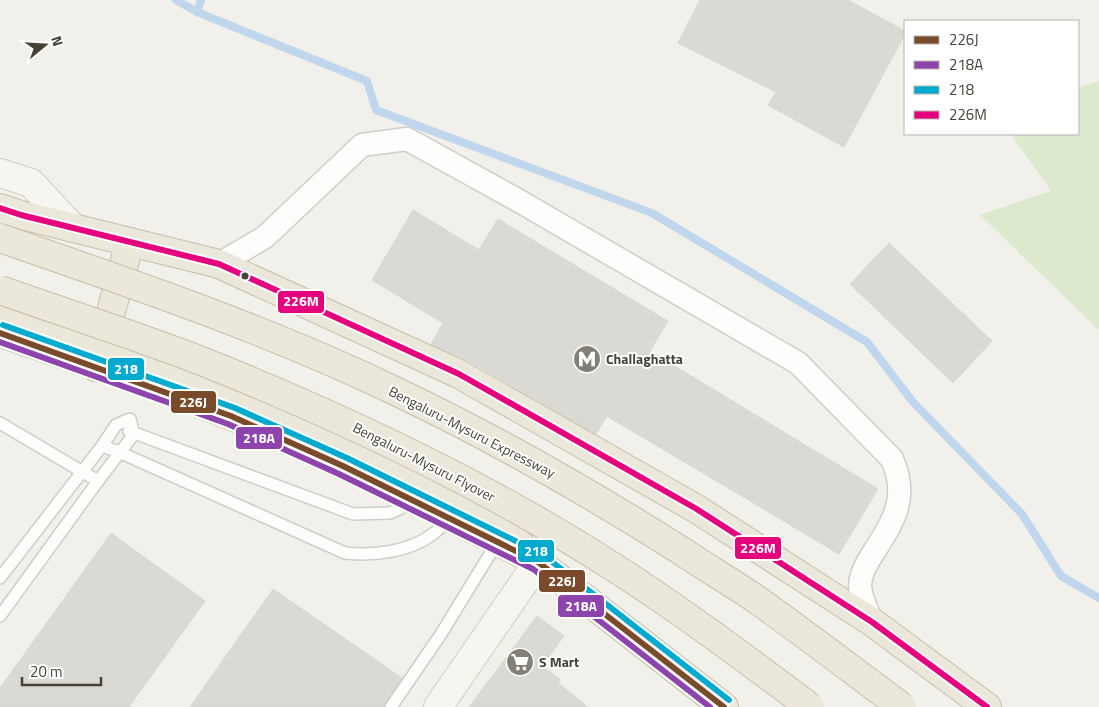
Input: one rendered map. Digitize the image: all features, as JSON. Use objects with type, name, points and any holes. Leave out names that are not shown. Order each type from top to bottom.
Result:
[{"type":"highway","points":[[0,208],[21,215],[219,264],[459,374],[695,508],[872,622],[987,707]]},
{"type":"highway","name":"Bengaluru-Mysuru Expressway","points":[[0,238],[219,315],[366,378],[476,432],[560,477],[752,596],[902,707]]},
{"type":"highway","points":[[99,356],[130,242]]},
{"type":"highway","name":"Bengaluru-Mysuru Flyover","points":[[0,290],[202,362],[295,400],[454,475],[535,520],[615,568],[728,645],[810,707]]},
{"type":"highway","points":[[0,312],[99,356],[162,367],[340,437],[483,510],[538,562],[724,707]]},
{"type":"street","points":[[219,264],[265,237],[362,145],[408,139],[514,198],[798,363],[892,459],[898,471],[900,485],[897,511],[892,524],[862,570],[860,586],[872,622]]},
{"type":"street","points":[[0,173],[31,183],[73,228]]},
{"type":"street","points":[[0,334],[99,356],[344,466],[538,562],[438,707]]},
{"type":"lane","points":[[0,578],[102,446],[116,425],[130,420],[134,434]]},
{"type":"lane","points":[[0,423],[98,480]]},
{"type":"lane","points":[[134,434],[353,514],[390,513],[417,501]]},
{"type":"lane","points":[[0,616],[98,480],[134,434]]},
{"type":"lane","points":[[102,446],[345,553],[389,552],[412,545],[432,535],[451,518]]},
{"type":"lane","points":[[390,707],[441,634],[498,541]]},
{"type":"green space","points":[[1099,81],[1099,330],[980,215],[1051,191],[1012,135],[1079,135],[1079,88]]},
{"type":"building","points":[[700,0],[848,0],[904,30],[904,36],[844,147],[768,105],[776,92],[678,43]]},
{"type":"building","points":[[413,210],[479,250],[498,219],[668,321],[650,351],[878,489],[839,554],[607,416],[596,434],[467,360],[431,344],[443,323],[372,280]]},
{"type":"building","points":[[889,243],[992,341],[953,383],[850,284]]},
{"type":"building","points":[[111,533],[205,601],[129,707],[0,707],[0,688]]},
{"type":"building","points":[[273,589],[402,678],[384,707],[190,707]]},
{"type":"building","name":"S Mart","points":[[537,616],[564,636],[542,666],[560,679],[558,683],[588,707],[469,707]]},
{"type":"waterway","points":[[176,0],[197,12],[201,0]]},
{"type":"waterway","points":[[197,12],[367,81],[376,110],[652,213],[867,342],[913,402],[1022,514],[1061,576],[1099,598]]},
{"type":"transit line","name":"226M","points":[[0,208],[21,215],[219,264],[459,374],[695,508],[872,622],[987,707]]},
{"type":"transit line","name":"218","points":[[3,325],[235,408],[347,458],[542,554],[729,700]]},
{"type":"transit line","name":"226J","points":[[0,333],[231,416],[343,466],[538,562],[724,707]]},
{"type":"transit line","name":"218A","points":[[0,342],[228,424],[339,474],[533,569],[710,707]]},
{"type":"place","name":"Challaghatta","points":[[587,359]]},
{"type":"place","name":"S Mart","points":[[520,662]]}]
